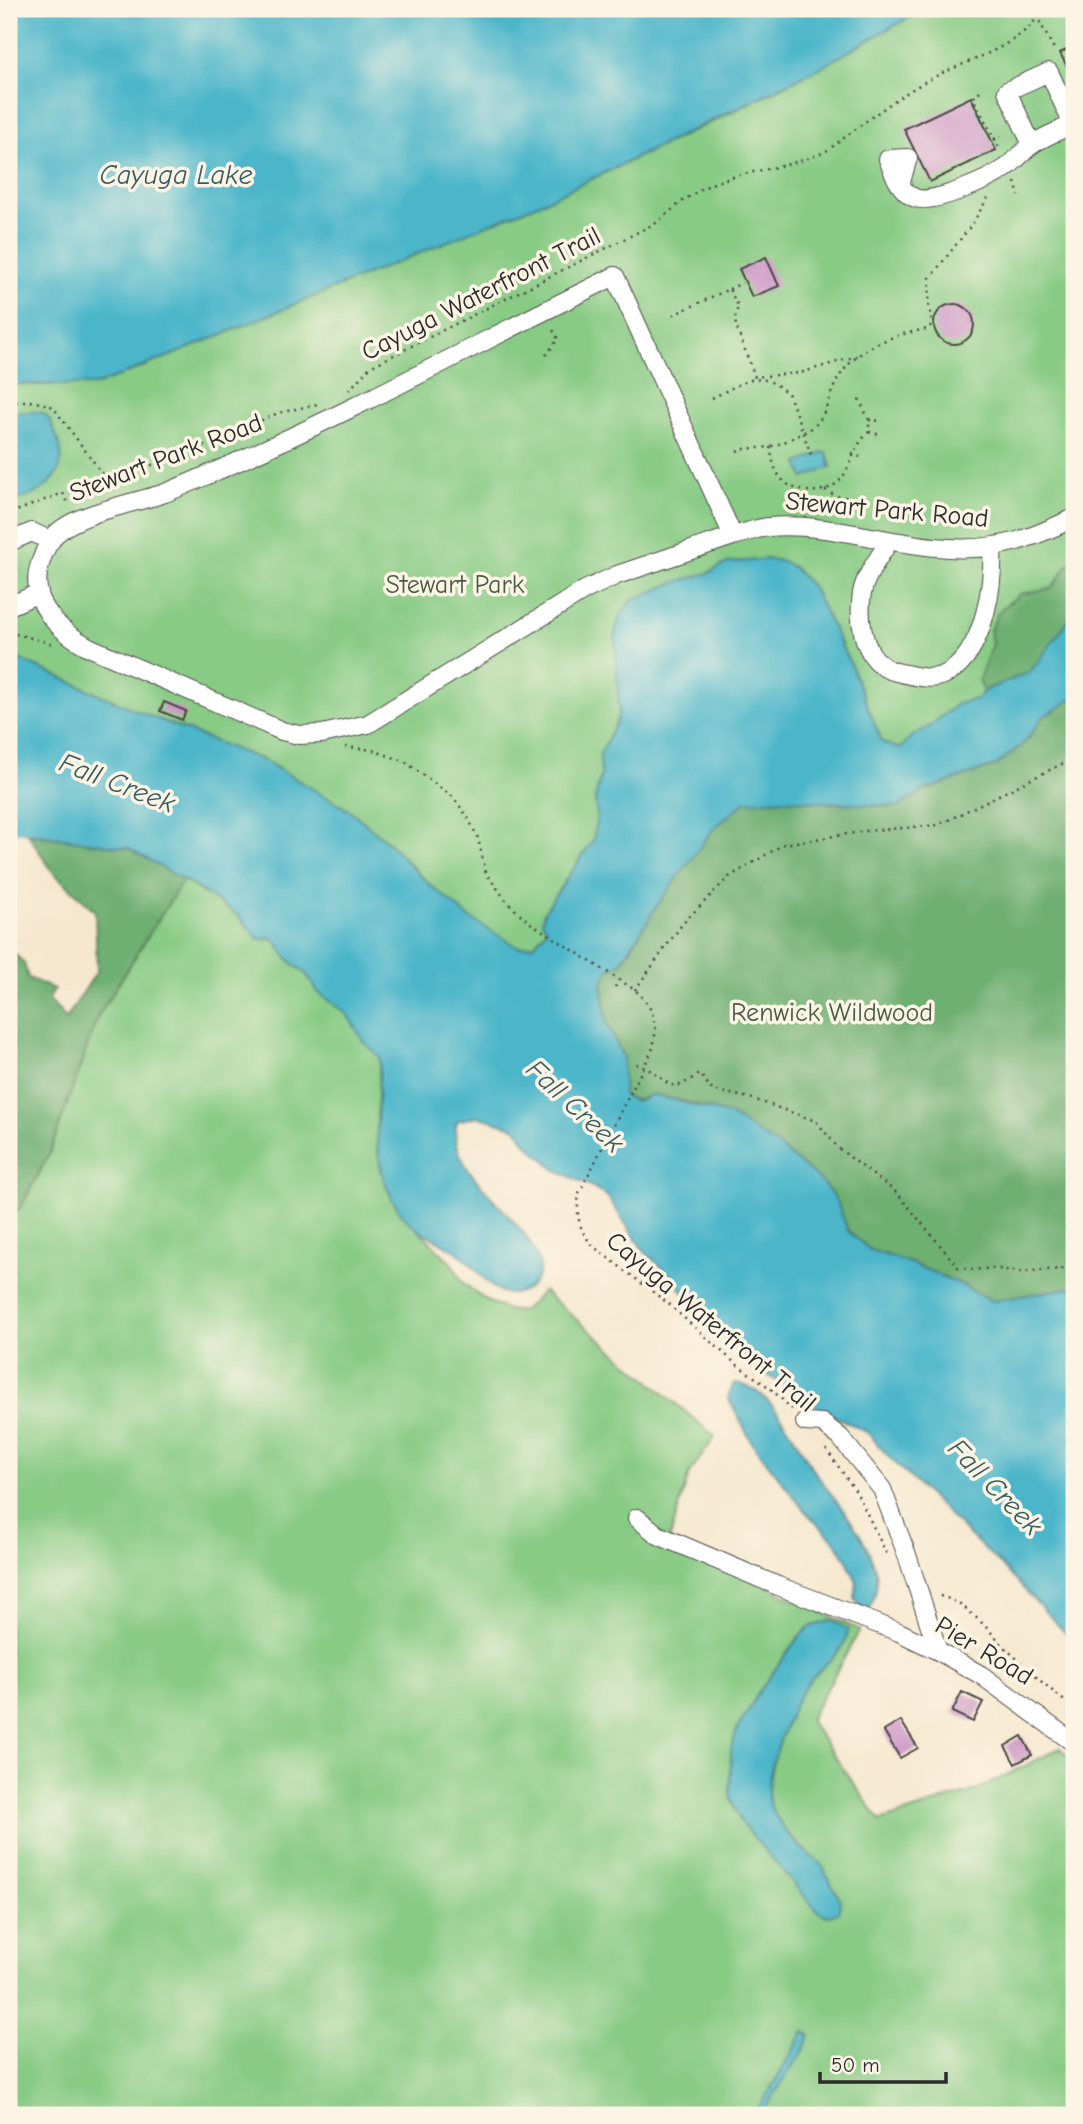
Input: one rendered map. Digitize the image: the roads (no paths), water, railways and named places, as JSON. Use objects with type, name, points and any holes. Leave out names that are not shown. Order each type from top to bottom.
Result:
[{"type":"street","points":[[900,185],[907,194],[916,199],[928,199],[958,191],[1005,169],[1032,145],[1074,125],[1049,72],[1007,91],[1032,145]]},
{"type":"street","name":"Stewart Park Road","points":[[51,541],[70,523],[167,492],[278,444],[615,276],[733,536]]},
{"type":"street","name":"Stewart Park Road","points":[[39,593],[41,603],[59,628],[91,649],[282,731],[299,735],[322,734],[368,724],[585,590],[617,575],[733,536],[768,527],[804,527],[889,541],[964,548],[992,547],[1030,538],[1074,518]]},
{"type":"street","points":[[9,542],[32,532],[51,541],[38,568],[39,593],[9,606]]},
{"type":"street","points":[[889,541],[862,590],[861,625],[866,643],[873,657],[886,669],[929,679],[943,676],[957,666],[980,627],[991,585],[992,547]]},
{"type":"street","points":[[805,1422],[822,1423],[840,1437],[883,1489],[938,1651]]},
{"type":"street","name":"Pier Road","points":[[637,1518],[658,1535],[778,1586],[899,1632],[938,1651],[981,1675],[1074,1743]]},
{"type":"water","name":"Cayuga Lake","points":[[9,9],[924,9],[821,67],[538,204],[97,385],[9,384]]},
{"type":"water","points":[[9,413],[44,414],[50,420],[61,454],[59,470],[43,489],[13,500],[9,491]]},
{"type":"water","points":[[827,453],[831,467],[804,478],[798,463]]},
{"type":"water","name":"Fall Creek","points":[[767,559],[782,561],[793,567],[813,588],[850,663],[882,742],[897,748],[902,747],[912,736],[930,726],[957,704],[979,698],[983,691],[1030,672],[1074,613],[1074,698],[1043,717],[1025,742],[997,765],[922,791],[899,807],[782,799],[745,802],[714,828],[656,907],[621,963],[609,969],[602,983],[607,1024],[623,1057],[623,1095],[633,1101],[642,1100],[652,1094],[728,1114],[778,1146],[820,1180],[836,1199],[848,1231],[870,1250],[954,1281],[993,1301],[1074,1287],[1074,1437],[1071,1438],[1074,1446],[1074,1642],[1005,1569],[889,1457],[867,1432],[824,1411],[763,1372],[703,1319],[673,1278],[644,1251],[607,1196],[556,1170],[525,1142],[517,1128],[477,1116],[457,1121],[456,1140],[461,1157],[471,1174],[514,1221],[535,1253],[540,1268],[531,1286],[514,1294],[496,1289],[457,1252],[409,1222],[395,1204],[382,1169],[377,1132],[380,1057],[366,1044],[347,1014],[318,992],[307,975],[291,962],[274,939],[257,938],[240,917],[199,889],[128,848],[9,830],[9,655],[145,714],[265,761],[352,812],[470,918],[518,947],[534,945],[547,929],[542,922],[544,912],[593,840],[597,817],[595,799],[601,775],[600,754],[616,723],[619,711],[615,633],[620,615],[633,599],[673,583],[708,573],[727,563]]},
{"type":"water","points":[[734,1383],[748,1387],[772,1405],[815,1472],[857,1529],[870,1554],[877,1579],[869,1610],[860,1606],[855,1598],[857,1582],[833,1539],[805,1511],[753,1444],[728,1398]]},
{"type":"water","points":[[832,1620],[848,1630],[843,1646],[810,1681],[799,1697],[786,1724],[768,1784],[770,1803],[778,1820],[797,1843],[822,1865],[838,1896],[838,1913],[828,1916],[818,1912],[740,1821],[730,1796],[731,1749],[738,1727],[761,1689],[798,1638],[809,1627]]},
{"type":"water","points":[[804,2032],[810,2035],[803,2051],[761,2115],[752,2115],[764,2100]]},
{"type":"park label","name":"Stewart Park","points":[[455,585]]},
{"type":"park label","name":"Renwick Wildwood","points":[[832,1013]]}]
